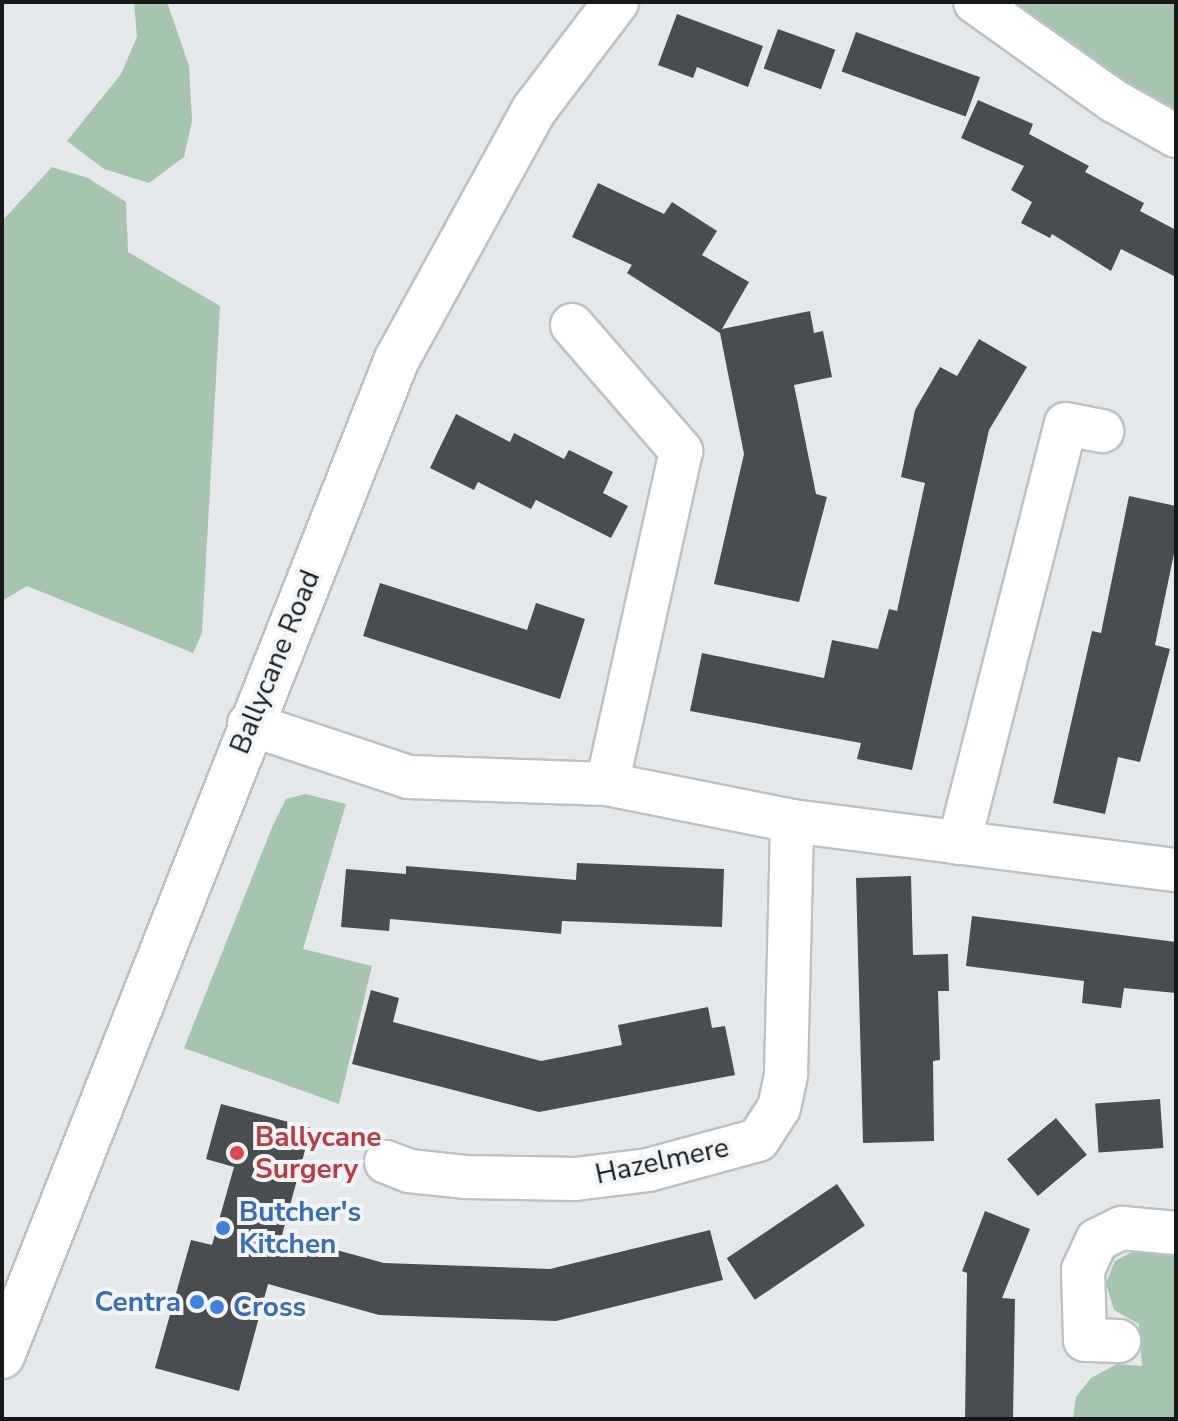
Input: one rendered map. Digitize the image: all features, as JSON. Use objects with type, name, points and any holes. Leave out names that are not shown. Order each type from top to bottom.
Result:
[{"type":"main road","name":"Ballycane Road","points":[[2,1356],[249,724],[397,359],[534,110],[616,2]]},
{"type":"street","points":[[975,2],[1114,101],[1176,136]]},
{"type":"street","points":[[572,325],[681,451],[607,784]]},
{"type":"street","points":[[959,843],[1066,424],[1102,431]]},
{"type":"street","points":[[249,724],[408,777],[607,784],[792,821],[1176,870]]},
{"type":"street","name":"Hazelmere","points":[[386,1162],[409,1171],[465,1177],[575,1179],[648,1170],[758,1140],[779,1108],[786,1074],[792,821]]},
{"type":"street","points":[[1119,1341],[1085,1340],[1083,1270],[1097,1240],[1122,1228],[1176,1233]]},
{"type":"green space","points":[[134,2],[167,2],[189,66],[192,121],[184,157],[149,183],[104,169],[67,141],[121,74],[137,37]]},
{"type":"green space","points":[[995,2],[1176,2],[1176,126]]},
{"type":"green space","points":[[52,167],[88,178],[126,202],[128,252],[220,306],[202,633],[193,653],[27,586],[2,601],[2,221]]},
{"type":"green space","points":[[305,794],[346,804],[303,949],[372,966],[339,1104],[184,1048],[273,825],[286,799]]},
{"type":"green space","points":[[1137,1249],[1176,1253],[1176,1419],[1073,1419],[1076,1397],[1091,1378],[1117,1364],[1142,1366],[1139,1324],[1114,1310],[1106,1283],[1115,1261]]},
{"type":"building","points":[[677,14],[763,46],[748,87],[697,67],[693,78],[658,65]]},
{"type":"building","points":[[778,29],[835,50],[821,89],[764,68]]},
{"type":"building","points":[[856,32],[980,77],[966,117],[842,71]]},
{"type":"building","points":[[978,100],[1033,124],[1029,134],[1089,166],[1085,172],[1144,203],[1140,211],[1176,230],[1176,277],[1121,249],[1111,271],[1052,234],[1050,238],[1021,223],[1032,202],[1011,190],[1024,166],[961,138]]},
{"type":"building","points":[[598,183],[664,214],[672,202],[717,231],[702,255],[749,282],[722,329],[810,311],[814,333],[823,331],[832,377],[794,385],[816,494],[827,497],[799,602],[714,584],[744,454],[720,333],[627,273],[632,265],[572,237]]},
{"type":"building","points":[[979,339],[1027,367],[989,430],[912,770],[857,759],[861,743],[690,711],[702,653],[824,678],[832,640],[878,649],[889,609],[897,611],[925,483],[901,477],[915,410],[940,367],[957,376]]},
{"type":"building","points":[[456,414],[510,442],[514,433],[564,459],[569,450],[613,472],[603,493],[628,506],[611,538],[536,500],[531,509],[478,482],[474,490],[430,468]]},
{"type":"building","points":[[1129,496],[1176,506],[1176,544],[1155,645],[1170,649],[1140,762],[1118,757],[1105,814],[1053,803],[1092,631],[1101,633]]},
{"type":"building","points":[[380,583],[527,630],[536,603],[585,619],[560,699],[363,636]]},
{"type":"building","points":[[577,863],[724,869],[722,927],[562,921],[561,934],[390,919],[389,931],[341,927],[346,869],[406,874],[406,866],[576,880]]},
{"type":"building","points":[[911,876],[913,955],[948,954],[949,991],[938,991],[940,1060],[933,1061],[934,1141],[863,1143],[856,878]]},
{"type":"building","points":[[972,916],[1176,942],[1176,993],[1124,988],[1121,1008],[1082,1003],[1084,981],[966,966]]},
{"type":"building","points":[[371,990],[399,998],[393,1022],[541,1061],[622,1045],[618,1025],[708,1007],[712,1028],[725,1026],[735,1075],[539,1112],[352,1064]]},
{"type":"building","points":[[1160,1099],[1163,1148],[1099,1152],[1095,1104]]},
{"type":"building","points":[[221,1104],[311,1128],[282,1235],[384,1263],[550,1269],[710,1230],[723,1280],[556,1321],[379,1315],[268,1284],[239,1391],[155,1368],[191,1240],[212,1245],[234,1167],[206,1159]]},
{"type":"building","points":[[1056,1118],[1087,1155],[1038,1196],[1007,1159]]},
{"type":"building","points":[[837,1184],[865,1225],[755,1300],[727,1258]]},
{"type":"building","points":[[985,1211],[1030,1229],[1002,1298],[1015,1299],[1013,1419],[965,1419],[967,1273],[962,1271]]},
{"type":"place","name":"Ballycane Surgery","points":[[237,1153]]},
{"type":"place","name":"Butcher's Kitchen","points":[[223,1228]]},
{"type":"place","name":"Centra","points":[[197,1302]]},
{"type":"place","name":"Cross","points":[[217,1307]]}]
